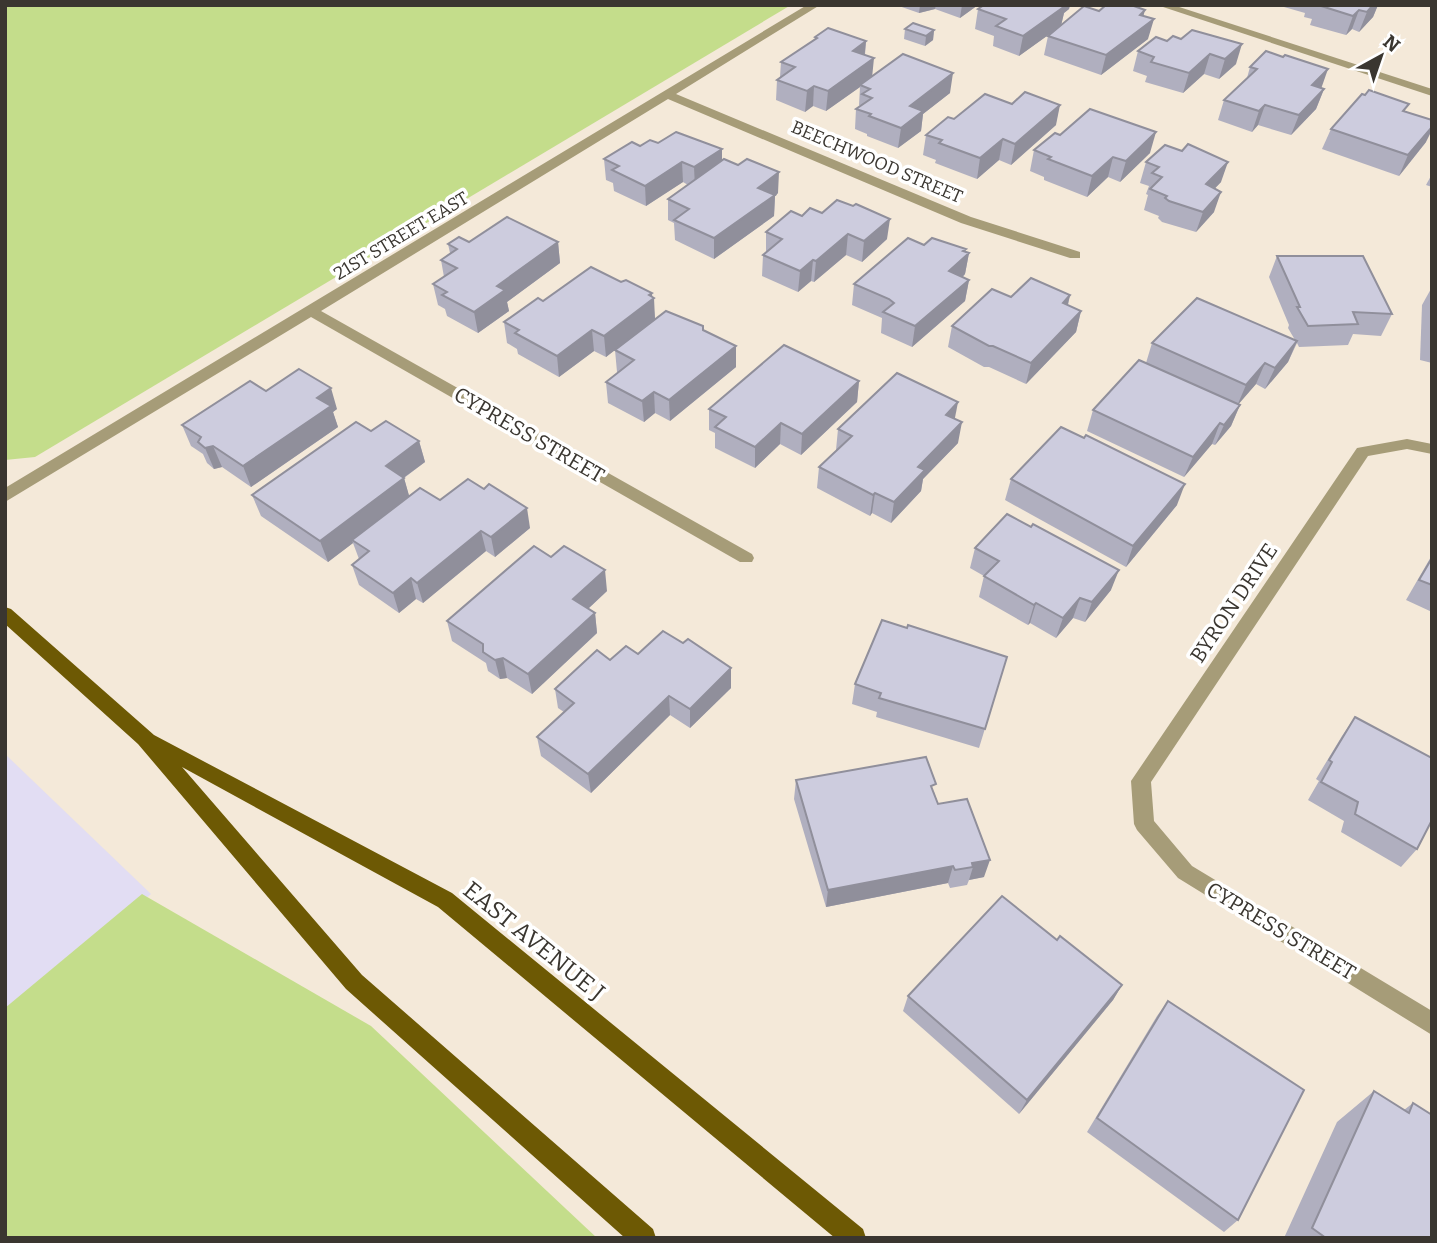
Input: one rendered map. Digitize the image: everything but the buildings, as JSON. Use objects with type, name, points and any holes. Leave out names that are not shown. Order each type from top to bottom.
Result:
[{"type":"main road","name":"EAST AVENUE J","points":[[5,614],[145,738],[355,982],[644,1238]]},
{"type":"main road","name":"EAST AVENUE J","points":[[145,738],[444,900],[854,1238]]},
{"type":"street","name":"21ST STREET EAST","points":[[5,496],[815,5]]},
{"type":"street","points":[[1162,5],[1192,9],[1432,93]]},
{"type":"street","name":"BEECHWOOD STREET","points":[[667,95],[966,219],[1076,255]]},
{"type":"street","name":"CYPRESS STREET","points":[[312,311],[746,558]]},
{"type":"street","name":"BYRON DRIVE","points":[[1144,824],[1141,781],[1363,452],[1407,443],[1432,449]]},
{"type":"street","name":"CYPRESS STREET","points":[[1144,824],[1185,872],[1432,1024]]},
{"type":"shaded area","points":[[5,754],[151,894],[5,1019]]},
{"type":"green space","points":[[5,5],[791,5],[35,457],[5,460]]},
{"type":"green space","points":[[142,894],[371,1026],[597,1238],[5,1238],[5,1008]]}]
